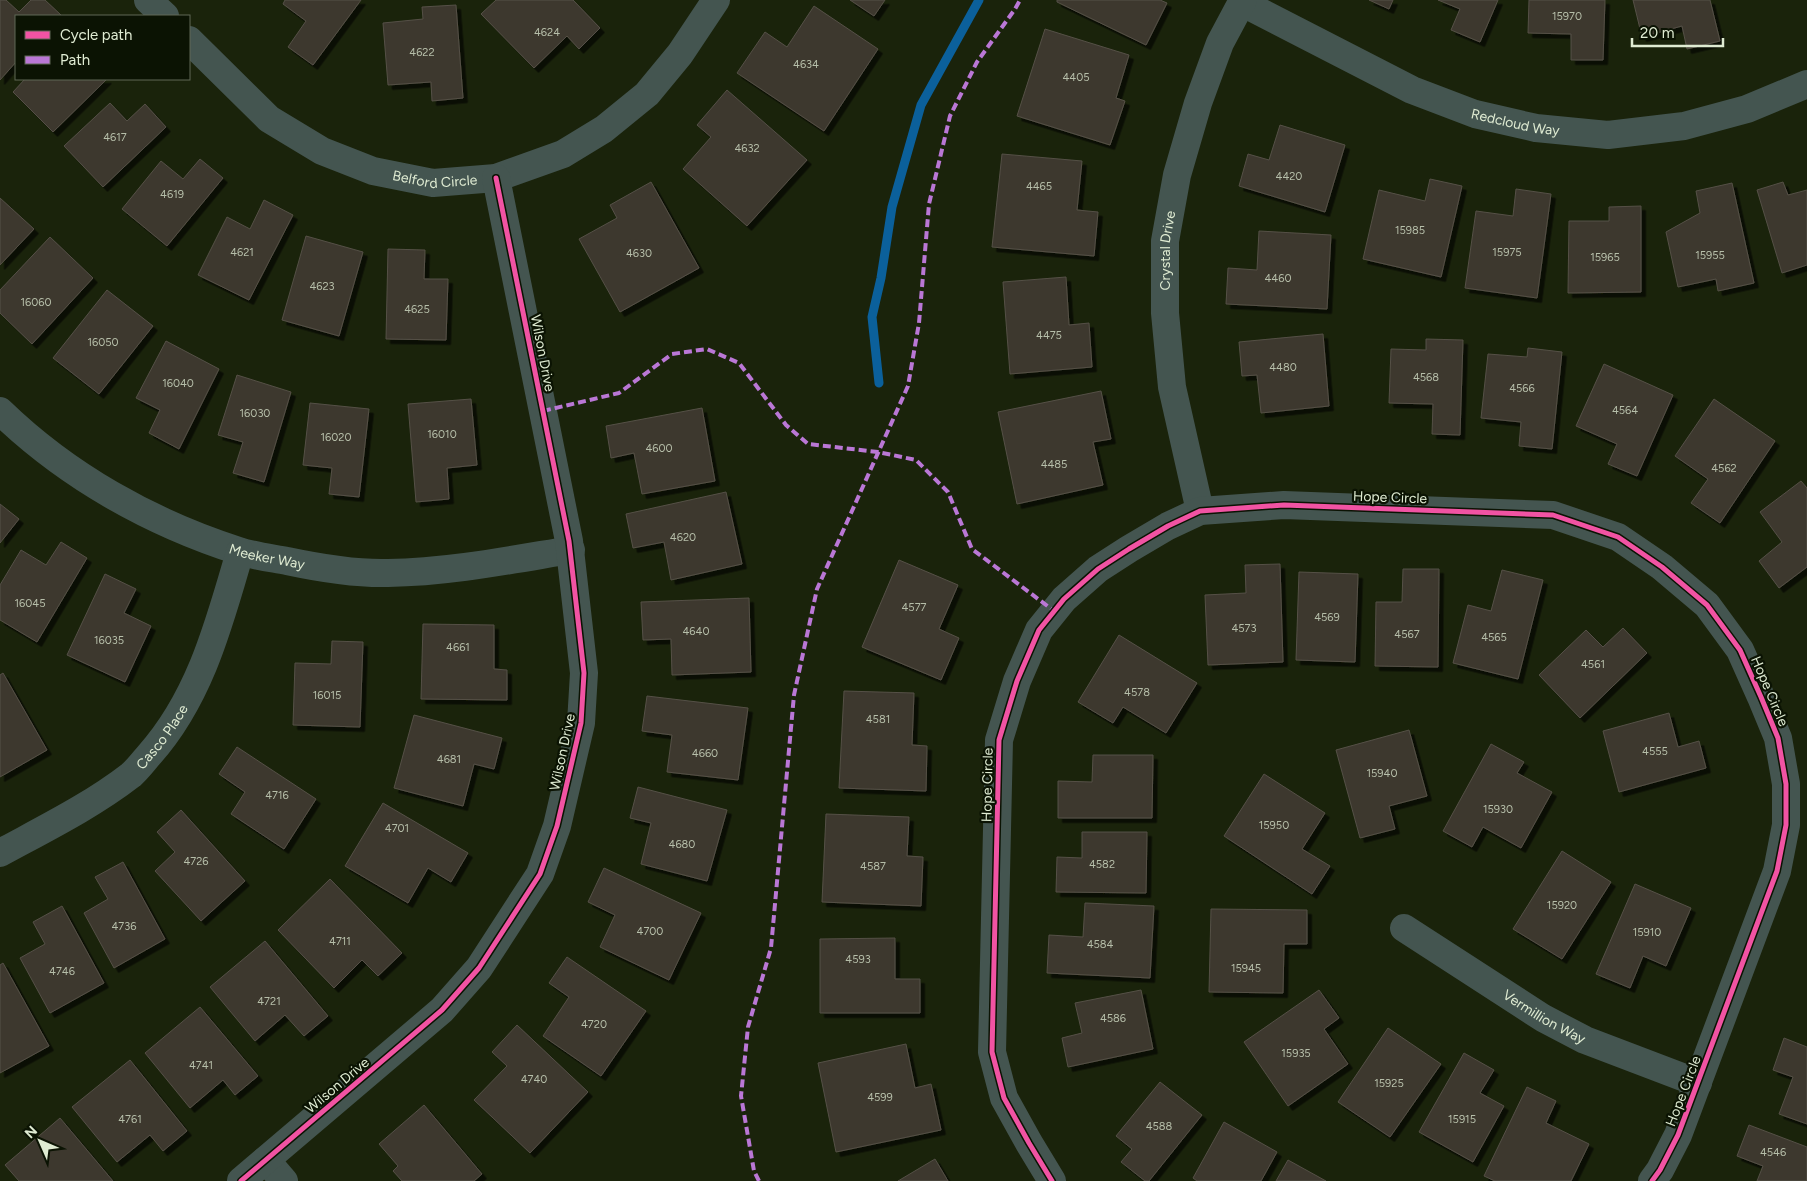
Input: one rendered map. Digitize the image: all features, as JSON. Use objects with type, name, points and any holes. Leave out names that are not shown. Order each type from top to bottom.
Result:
[{"type":"street","points":[[148,0],[164,15]]},
{"type":"street","name":"Belford Circle","points":[[190,41],[269,119],[322,151],[372,171],[433,183],[496,178],[563,154],[604,129],[647,94],[680,54],[716,0]]},
{"type":"street","name":"Redcloud Way","points":[[1242,1],[1412,90],[1475,114],[1536,128],[1608,135],[1684,126],[1747,109],[1807,84]]},
{"type":"street","name":"Crystal Drive","points":[[1200,511],[1172,387],[1165,313],[1165,241],[1177,175],[1198,103],[1220,43],[1242,1]]},
{"type":"street","name":"Wilson Drive","points":[[241,1181],[442,1010],[479,968],[540,874],[557,826],[581,723],[584,673],[571,550],[496,178]]},
{"type":"street","name":"Meeker Way","points":[[0,411],[68,468],[118,499],[176,529],[240,552],[328,570],[386,574],[438,572],[571,550]]},
{"type":"street","name":"Hope Circle","points":[[1052,1181],[1028,1143],[1004,1098],[992,1052],[999,740],[1017,681],[1039,630],[1064,599],[1098,569],[1168,526],[1200,511],[1284,505],[1553,515],[1618,537],[1667,571],[1706,605],[1740,650],[1778,738],[1786,784],[1786,825],[1776,871],[1698,1083],[1678,1135],[1660,1170],[1652,1181]]},
{"type":"street","name":"Casco Place","points":[[0,853],[96,800],[133,773],[162,741],[188,701],[209,655],[240,552]]},
{"type":"street","name":"Vermillion Way","points":[[1404,928],[1543,1018],[1585,1040],[1698,1083]]},
{"type":"street","points":[[266,1160],[284,1181]]},
{"type":"building","points":[[0,0],[6,0],[19,12],[31,0],[45,0],[61,15],[15,15],[15,63],[0,80]]},
{"type":"building","points":[[285,0],[361,0],[313,65],[288,47],[306,21],[283,4]]},
{"type":"building","points":[[496,0],[573,0],[600,28],[579,49],[567,36],[534,68],[481,14]]},
{"type":"building","points":[[850,0],[885,0],[874,16]]},
{"type":"building","points":[[1057,0],[1160,0],[1167,3],[1146,45],[1057,2]]},
{"type":"building","points":[[1369,0],[1393,0],[1389,9]]},
{"type":"building","points":[[1438,0],[1498,0],[1480,42],[1451,30],[1460,9]]},
{"type":"building","points":[[1529,0],[1605,0],[1603,60],[1571,60],[1571,34],[1528,33]]},
{"type":"building","points":[[1633,0],[1710,0],[1720,41],[1687,49],[1682,26],[1642,37]]},
{"type":"building","points":[[456,5],[463,98],[432,101],[431,82],[388,85],[383,23],[423,19],[422,7]]},
{"type":"building","points":[[814,6],[878,49],[824,131],[737,73],[765,32],[787,47]]},
{"type":"building","points":[[1045,29],[1129,55],[1116,98],[1125,101],[1110,145],[1017,116]]},
{"type":"building","points":[[24,80],[106,80],[53,132],[13,92]]},
{"type":"building","points":[[727,90],[807,160],[747,226],[683,169],[711,137],[697,125]]},
{"type":"building","points":[[110,103],[127,121],[145,104],[166,127],[103,187],[64,146]]},
{"type":"building","points":[[1280,125],[1345,145],[1325,212],[1239,186],[1248,154],[1269,160]]},
{"type":"building","points":[[1002,154],[1082,161],[1077,210],[1098,212],[1094,256],[992,247]]},
{"type":"building","points":[[200,159],[223,178],[167,246],[122,209],[161,161],[183,179]]},
{"type":"building","points":[[1430,179],[1462,186],[1441,277],[1363,259],[1379,190],[1425,201]]},
{"type":"building","points":[[651,182],[699,268],[620,312],[579,239],[617,218],[610,205]]},
{"type":"building","points":[[1783,182],[1788,195],[1807,190],[1807,265],[1782,273],[1757,190]]},
{"type":"building","points":[[1732,183],[1754,283],[1718,291],[1716,279],[1678,287],[1666,232],[1700,213],[1696,191]]},
{"type":"building","points":[[1516,189],[1551,194],[1537,298],[1465,288],[1476,211],[1513,216]]},
{"type":"building","points":[[0,198],[34,229],[0,265]]},
{"type":"building","points":[[264,200],[293,215],[249,300],[198,275],[227,217],[250,229]]},
{"type":"building","points":[[1641,206],[1641,292],[1568,293],[1569,221],[1609,221],[1609,207]]},
{"type":"building","points":[[1259,231],[1331,235],[1327,309],[1226,304],[1228,268],[1257,270]]},
{"type":"building","points":[[306,236],[363,252],[339,336],[282,320]]},
{"type":"building","points":[[50,237],[93,278],[32,344],[0,313],[0,290]]},
{"type":"building","points":[[388,249],[425,250],[424,279],[448,279],[446,340],[386,339]]},
{"type":"building","points":[[1066,277],[1069,325],[1089,323],[1092,367],[1010,374],[1003,282]]},
{"type":"building","points":[[107,290],[153,326],[99,394],[53,358]]},
{"type":"building","points":[[1323,334],[1329,406],[1261,413],[1257,375],[1242,376],[1239,342]]},
{"type":"building","points":[[1426,339],[1463,340],[1460,435],[1432,434],[1433,404],[1389,403],[1391,349],[1426,350]]},
{"type":"building","points":[[166,341],[219,369],[179,449],[149,433],[160,410],[136,398]]},
{"type":"building","points":[[1528,348],[1562,352],[1552,449],[1519,446],[1521,422],[1481,418],[1488,354],[1527,357]]},
{"type":"building","points":[[1604,364],[1673,395],[1637,476],[1608,464],[1617,444],[1576,426]]},
{"type":"building","points":[[237,375],[291,392],[264,482],[233,473],[243,442],[218,435]]},
{"type":"building","points":[[1101,391],[1111,439],[1093,442],[1103,485],[1017,504],[998,412]]},
{"type":"building","points":[[471,399],[477,465],[447,468],[449,499],[416,502],[408,404]]},
{"type":"building","points":[[1714,399],[1775,441],[1720,523],[1691,503],[1708,479],[1675,456]]},
{"type":"building","points":[[310,403],[369,409],[359,497],[329,494],[332,468],[303,465]]},
{"type":"building","points":[[702,408],[715,481],[642,494],[634,453],[611,458],[606,426]]},
{"type":"building","points":[[1801,481],[1807,488],[1807,567],[1779,588],[1759,561],[1782,542],[1760,512]]},
{"type":"building","points":[[726,492],[742,564],[671,580],[664,542],[633,548],[626,514]]},
{"type":"building","points":[[0,504],[19,519],[0,543]]},
{"type":"building","points":[[61,542],[87,558],[37,642],[0,620],[0,585],[21,550],[46,565]]},
{"type":"building","points":[[899,560],[958,585],[939,629],[959,638],[941,680],[862,647]]},
{"type":"building","points":[[1280,564],[1283,662],[1208,665],[1205,595],[1246,593],[1245,565]]},
{"type":"building","points":[[1403,569],[1439,569],[1438,667],[1375,666],[1376,602],[1402,602]]},
{"type":"building","points":[[1502,570],[1543,580],[1518,679],[1453,663],[1468,605],[1491,611]]},
{"type":"building","points":[[1299,572],[1358,574],[1355,662],[1296,660]]},
{"type":"building","points":[[105,574],[136,589],[124,613],[151,626],[125,682],[67,655]]},
{"type":"building","points":[[749,598],[751,672],[672,675],[671,639],[643,640],[641,602]]},
{"type":"building","points":[[423,624],[494,625],[494,669],[507,670],[507,700],[421,699]]},
{"type":"building","points":[[1623,628],[1647,653],[1580,718],[1539,675],[1586,630],[1603,647]]},
{"type":"building","points":[[1119,635],[1197,683],[1166,733],[1123,707],[1113,723],[1078,702]]},
{"type":"building","points":[[332,641],[363,642],[360,727],[293,725],[295,663],[331,664]]},
{"type":"building","points":[[3,673],[47,750],[0,777],[0,675]]},
{"type":"building","points":[[844,691],[914,693],[912,745],[927,746],[926,791],[839,788]]},
{"type":"building","points":[[647,696],[748,708],[738,780],[667,772],[672,735],[642,731]]},
{"type":"building","points":[[1669,713],[1678,747],[1699,741],[1706,768],[1619,792],[1603,731]]},
{"type":"building","points":[[414,715],[502,738],[494,769],[474,764],[463,806],[394,788]]},
{"type":"building","points":[[1409,730],[1427,796],[1389,806],[1395,829],[1360,838],[1336,750]]},
{"type":"building","points":[[1491,744],[1524,762],[1517,773],[1552,792],[1521,848],[1483,827],[1472,847],[1443,831]]},
{"type":"building","points":[[237,747],[316,799],[284,849],[231,814],[245,792],[219,774]]},
{"type":"building","points":[[1093,755],[1153,755],[1152,818],[1058,818],[1058,781],[1092,782]]},
{"type":"building","points":[[1264,774],[1325,813],[1302,849],[1330,866],[1312,894],[1224,836]]},
{"type":"building","points":[[638,787],[727,810],[707,881],[641,864],[651,823],[630,818]]},
{"type":"building","points":[[383,803],[468,853],[451,882],[428,868],[408,903],[345,866]]},
{"type":"building","points":[[181,810],[245,881],[201,921],[155,871],[175,852],[157,832]]},
{"type":"building","points":[[826,814],[909,817],[907,856],[923,857],[921,906],[822,902]]},
{"type":"building","points":[[1082,832],[1147,832],[1146,893],[1056,892],[1057,857],[1082,858]]},
{"type":"building","points":[[1562,851],[1611,882],[1562,959],[1513,929]]},
{"type":"building","points":[[123,862],[165,939],[114,968],[84,913],[108,899],[95,877]]},
{"type":"building","points":[[604,868],[701,913],[669,980],[600,947],[615,915],[588,902]]},
{"type":"building","points":[[330,879],[402,953],[378,976],[362,960],[334,988],[278,930]]},
{"type":"building","points":[[1635,884],[1691,908],[1666,966],[1643,956],[1630,988],[1596,974]]},
{"type":"building","points":[[1085,903],[1154,906],[1150,978],[1047,973],[1049,935],[1083,937]]},
{"type":"building","points":[[62,906],[104,983],[50,1013],[20,958],[45,944],[33,922]]},
{"type":"building","points":[[1211,909],[1307,910],[1307,944],[1284,944],[1283,993],[1209,992]]},
{"type":"building","points":[[895,938],[895,979],[920,979],[920,1013],[820,1013],[820,939]]},
{"type":"building","points":[[265,941],[328,1016],[304,1036],[285,1015],[255,1041],[210,987]]},
{"type":"building","points":[[567,957],[646,1011],[601,1076],[543,1036],[569,997],[549,983]]},
{"type":"building","points":[[3,963],[49,1046],[0,1073],[0,965]]},
{"type":"building","points":[[1141,990],[1153,1049],[1068,1067],[1062,1038],[1082,1033],[1075,1003]]},
{"type":"building","points":[[1319,990],[1339,1018],[1324,1029],[1348,1064],[1288,1106],[1244,1042]]},
{"type":"building","points":[[200,1007],[258,1076],[235,1095],[223,1080],[190,1108],[145,1053]]},
{"type":"building","points":[[517,1025],[588,1092],[530,1153],[474,1100],[507,1066],[492,1052]]},
{"type":"building","points":[[1388,1028],[1441,1064],[1390,1137],[1338,1102]]},
{"type":"building","points":[[1784,1038],[1807,1047],[1807,1124],[1779,1114],[1793,1077],[1773,1070]]},
{"type":"building","points":[[906,1044],[915,1088],[931,1084],[941,1130],[836,1152],[818,1063]]},
{"type":"building","points":[[1464,1053],[1494,1070],[1480,1093],[1504,1106],[1473,1162],[1419,1132]]},
{"type":"building","points":[[130,1060],[187,1131],[163,1151],[150,1135],[117,1162],[72,1107]]},
{"type":"building","points":[[1160,1082],[1202,1115],[1149,1181],[1145,1181],[1121,1162],[1132,1149],[1116,1136]]},
{"type":"building","points":[[1527,1087],[1556,1101],[1546,1123],[1589,1144],[1571,1181],[1495,1181],[1484,1176]]},
{"type":"building","points":[[424,1105],[482,1174],[474,1181],[402,1181],[393,1171],[398,1166],[379,1144]]},
{"type":"building","points":[[60,1118],[113,1181],[19,1181],[5,1165]]},
{"type":"building","points":[[1224,1122],[1277,1152],[1261,1181],[1197,1181],[1193,1178]]},
{"type":"building","points":[[1749,1125],[1807,1147],[1807,1181],[1757,1181],[1763,1166],[1737,1156]]},
{"type":"building","points":[[935,1159],[948,1181],[898,1181]]},
{"type":"building","points":[[1288,1160],[1326,1181],[1276,1181]]},
{"type":"waterway","points":[[879,383],[872,317],[881,278],[892,207],[921,105],[979,0]]},
{"type":"marked path","points":[[759,1181],[754,1171],[741,1096],[748,1027],[771,948],[794,695],[817,589],[908,386],[919,323],[929,204],[950,116],[977,62],[1020,0]]},
{"type":"marked path","points":[[543,411],[619,393],[672,354],[707,349],[739,363],[786,425],[808,444],[878,452],[916,460],[948,492],[972,549],[1054,611]]},
{"type":"cycle path","points":[[241,1181],[442,1010],[479,968],[540,874],[557,826],[581,723],[584,673],[569,541],[496,178]]},
{"type":"cycle path","points":[[1052,1181],[1004,1098],[992,1052],[999,740],[1017,681],[1039,630],[1064,599],[1098,569],[1168,526],[1200,511],[1284,505],[1553,515],[1618,537],[1662,567],[1707,605],[1740,650],[1778,738],[1786,784],[1786,825],[1777,871],[1678,1135],[1660,1170],[1652,1181]]}]
